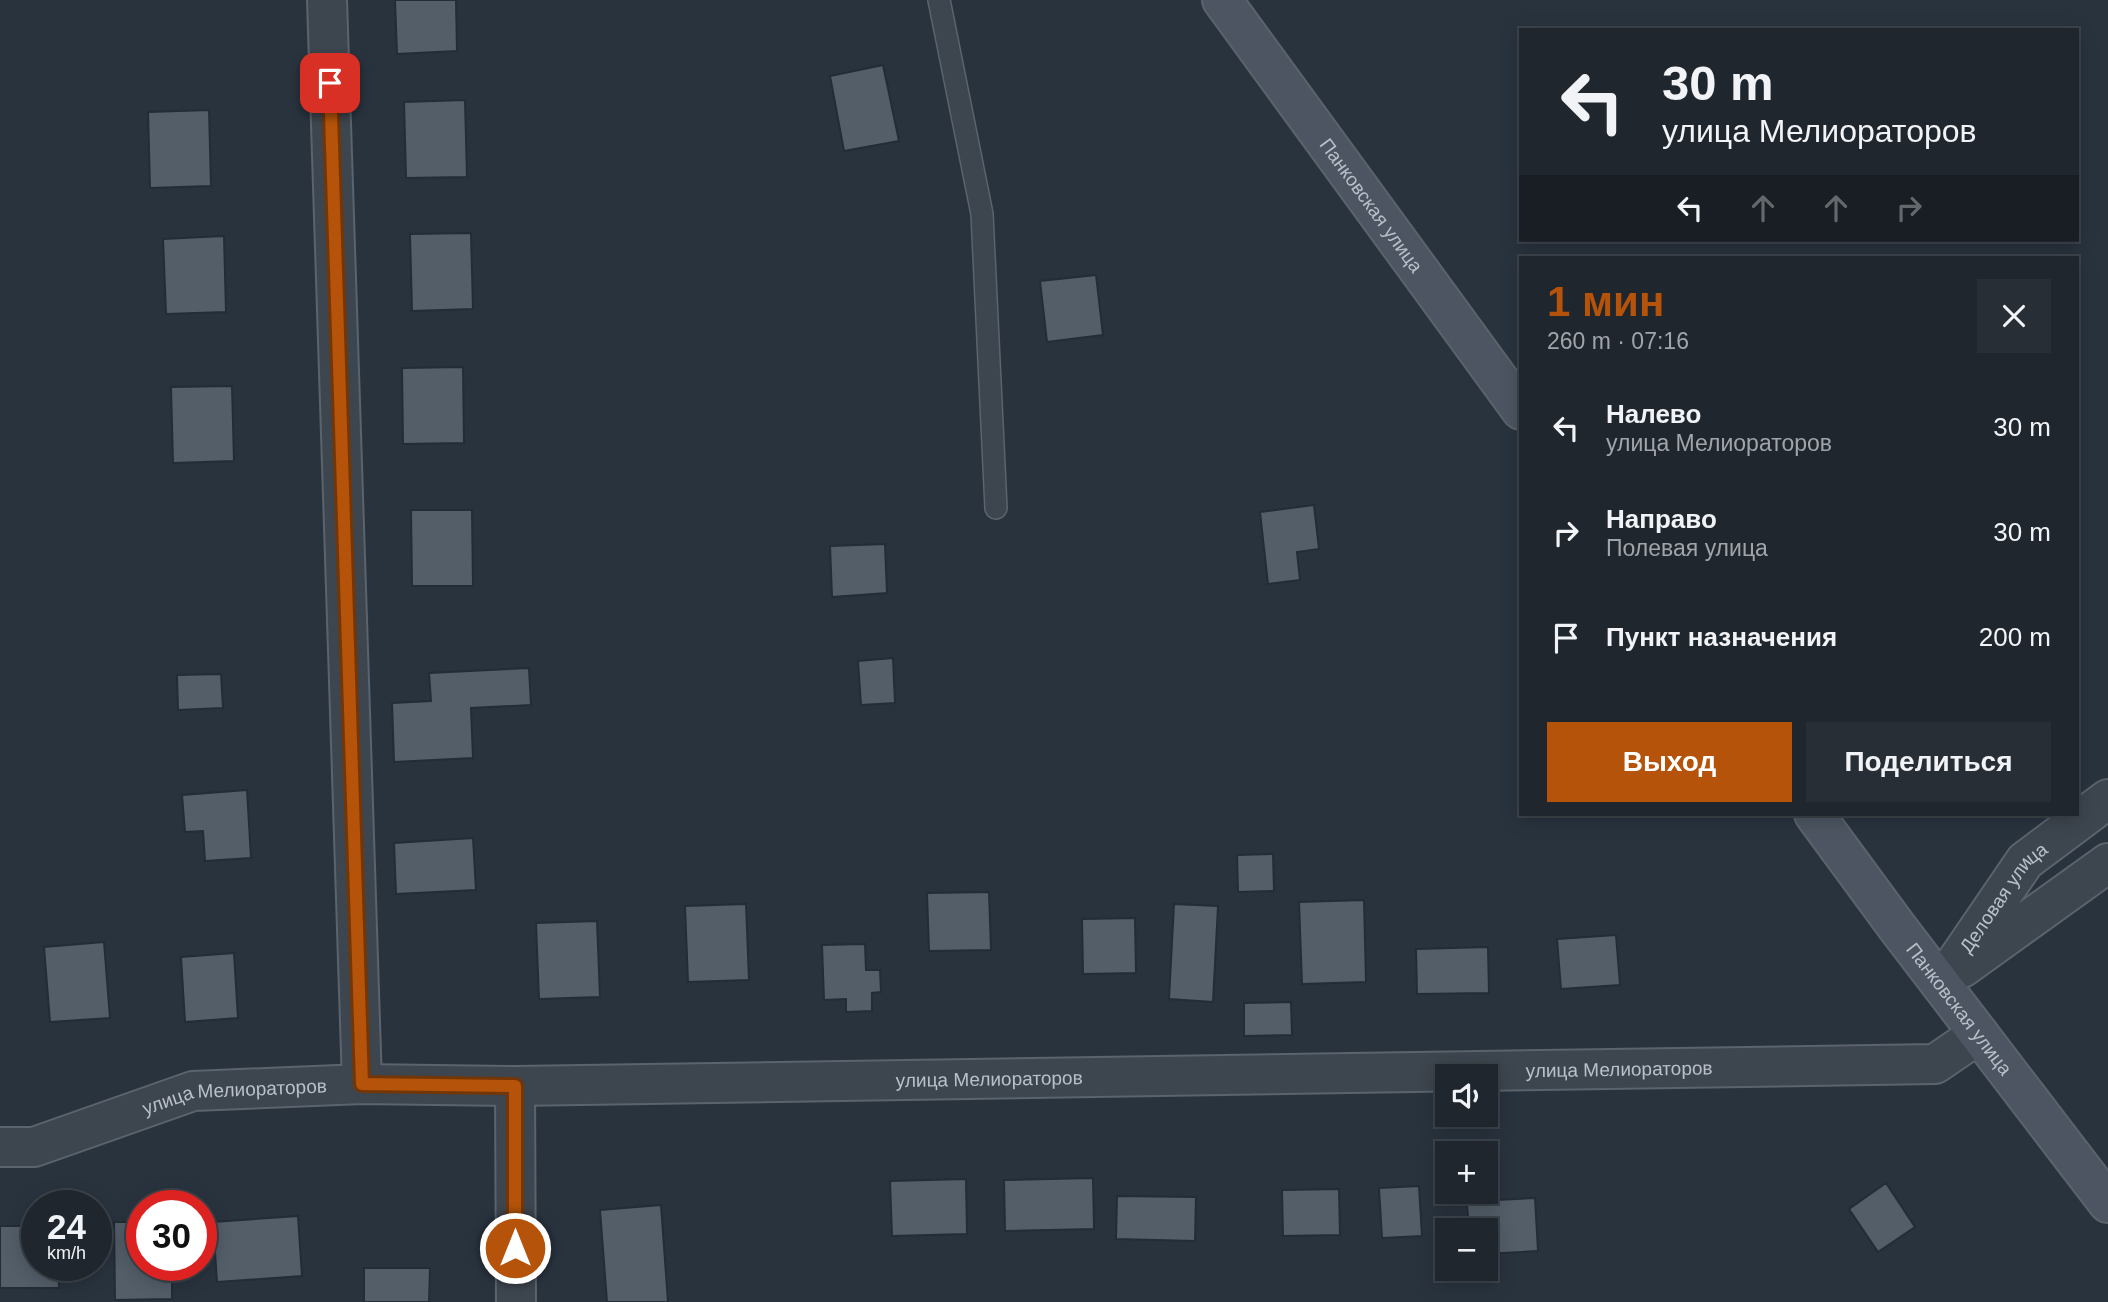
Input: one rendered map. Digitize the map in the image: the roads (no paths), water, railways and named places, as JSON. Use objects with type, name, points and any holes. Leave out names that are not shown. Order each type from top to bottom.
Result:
[{"type":"main road","name":"Панковская улица","points":[[1222,0],[1519,407]]},
{"type":"main road","name":"Панковская улица","points":[[1815,816],[2108,1203]]},
{"type":"street","points":[[327,0],[362,1084]]},
{"type":"street","name":"Деловая улица","points":[[1941,984],[2025,861],[2108,799]]},
{"type":"street","name":"Деловая улица","points":[[1941,984],[2108,863]]},
{"type":"street","name":"улица Мелиораторов","points":[[0,1147],[34,1147],[193,1091],[362,1084],[515,1086],[1935,1064],[1979,1034]]},
{"type":"street","points":[[515,1086],[516,1302]]},
{"type":"lane","points":[[939,0],[982,214],[996,508]]}]
